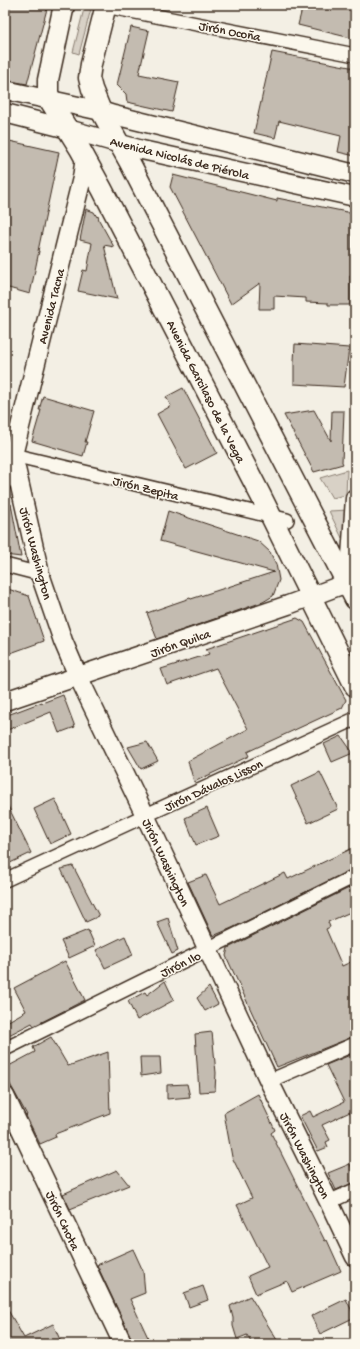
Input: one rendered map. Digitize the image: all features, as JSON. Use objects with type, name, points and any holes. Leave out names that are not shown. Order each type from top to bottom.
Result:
[{"type":"main road","points":[[57,101],[48,89],[48,80],[64,5]]},
{"type":"main road","points":[[57,101],[67,34],[74,5]]},
{"type":"main road","points":[[106,5],[89,72],[92,89],[101,111],[120,143],[352,588]]},
{"type":"main road","name":"Avenida Garcilaso de la Vega","points":[[57,101],[76,131],[99,158],[316,595],[355,686]]},
{"type":"main road","name":"Avenida Garcilaso de la Vega","points":[[76,131],[85,157],[279,519]]},
{"type":"main road","name":"Avenida Garcilaso de la Vega","points":[[316,595],[355,659]]},
{"type":"street","name":"Jirón Ocoña","points":[[106,5],[355,55]]},
{"type":"street","name":"Avenida Nicolás de Piérola","points":[[5,90],[101,111],[355,174]]},
{"type":"street","name":"Avenida Nicolás de Piérola","points":[[5,113],[142,150],[355,197]]},
{"type":"street","name":"Avenida Tacna","points":[[9,454],[80,185],[85,157]]},
{"type":"street","name":"Jirón Zepita","points":[[9,454],[279,519]]},
{"type":"street","points":[[5,483],[9,454]]},
{"type":"street","name":"Jirón Washington","points":[[9,454],[40,574],[63,641],[78,676],[145,815],[269,1081],[330,1202],[355,1257]]},
{"type":"street","points":[[352,588],[350,571],[355,498]]},
{"type":"street","points":[[5,565],[40,574]]},
{"type":"street","name":"Jirón Quilca","points":[[5,701],[316,595],[352,588]]},
{"type":"street","name":"Jirón Dávalos Lisson","points":[[5,880],[355,719]]},
{"type":"street","name":"Jirón Ilo","points":[[5,1049],[208,950],[355,876]]},
{"type":"street","points":[[269,1081],[355,1044]]},
{"type":"street","name":"Jirón Chota","points":[[5,1096],[123,1344]]},
{"type":"street","points":[[330,1202],[355,1190]]},
{"type":"shaded area","points":[[85,5],[92,5],[79,54],[73,52]]},
{"type":"shaded area","points":[[347,470],[346,495],[332,498],[320,478]]},
{"type":"shaded area","points":[[349,510],[348,538],[342,538],[329,511]]},
{"type":"building","points":[[5,5],[48,5],[27,84],[5,80]]},
{"type":"building","points":[[303,5],[355,5],[355,39],[298,25]]},
{"type":"building","points":[[131,27],[149,31],[139,74],[179,82],[172,112],[127,102],[126,94],[117,85]]},
{"type":"building","points":[[272,52],[355,68],[355,156],[338,152],[341,136],[279,121],[275,138],[254,133]]},
{"type":"building","points":[[5,140],[59,152],[30,294],[5,287],[5,202],[8,190],[5,190]]},
{"type":"building","points":[[173,175],[277,201],[277,198],[351,214],[352,276],[350,276],[350,305],[328,305],[328,303],[306,302],[306,298],[274,296],[274,309],[259,309],[260,283],[231,304],[170,187]]},
{"type":"building","points":[[86,209],[94,212],[97,217],[98,216],[114,247],[104,245],[117,299],[78,291],[83,270],[87,271],[92,243],[80,240]]},
{"type":"building","points":[[295,344],[349,348],[344,387],[294,384]]},
{"type":"building","points":[[183,388],[217,453],[186,469],[157,414],[171,406],[166,397]]},
{"type":"building","points":[[43,396],[94,411],[85,442],[87,442],[83,456],[32,441],[41,410],[39,410]]},
{"type":"building","points":[[314,410],[331,441],[332,411],[344,411],[343,464],[314,472],[284,415]]},
{"type":"building","points":[[11,504],[21,557],[5,555],[5,505]]},
{"type":"building","points":[[168,511],[258,541],[270,552],[276,564],[279,580],[273,596],[263,602],[157,639],[147,613],[274,572],[160,541]]},
{"type":"building","points":[[5,588],[29,596],[44,641],[5,655]]},
{"type":"building","points":[[297,618],[304,622],[346,700],[342,708],[247,752],[249,756],[194,782],[188,761],[248,729],[216,668],[167,685],[161,669],[209,654],[206,649]]},
{"type":"building","points":[[63,695],[75,727],[59,733],[51,712],[5,731],[5,716]]},
{"type":"building","points":[[341,736],[353,753],[332,762],[324,744]]},
{"type":"building","points":[[147,742],[158,761],[141,769],[128,747]]},
{"type":"building","points":[[320,772],[338,809],[308,823],[291,786]]},
{"type":"building","points":[[55,799],[71,834],[50,844],[34,809]]},
{"type":"building","points":[[5,800],[31,853],[8,864],[5,858]]},
{"type":"building","points":[[207,808],[219,836],[196,845],[185,818]]},
{"type":"building","points":[[355,847],[355,868],[213,936],[188,882],[206,875],[220,904],[285,873],[288,879]]},
{"type":"building","points":[[73,866],[99,916],[86,922],[61,869]]},
{"type":"building","points":[[355,885],[355,910],[328,922],[330,927],[326,929],[342,966],[355,960],[355,1036],[277,1067],[226,956],[228,948]]},
{"type":"building","points":[[168,918],[178,951],[172,954],[157,922]]},
{"type":"building","points":[[88,930],[95,946],[69,958],[61,941]]},
{"type":"building","points":[[125,936],[133,955],[105,968],[96,950]]},
{"type":"building","points":[[65,961],[85,1000],[34,1026],[32,1023],[5,1037],[5,1023],[26,1011],[14,988]]},
{"type":"building","points":[[165,981],[174,1000],[137,1020],[128,1001],[145,992],[147,995]]},
{"type":"building","points":[[209,987],[218,1004],[205,1011],[197,998]]},
{"type":"building","points":[[212,1032],[216,1073],[215,1091],[199,1092],[195,1034]]},
{"type":"building","points":[[51,1037],[68,1066],[108,1052],[110,1113],[55,1134],[56,1137],[40,1144],[26,1116],[27,1115],[5,1075],[5,1068],[35,1052],[33,1047]]},
{"type":"building","points":[[355,1053],[355,1123],[350,1112],[322,1125],[330,1140],[326,1142],[328,1147],[318,1151],[300,1116],[310,1111],[313,1117],[344,1102],[326,1065]]},
{"type":"building","points":[[140,1057],[160,1057],[161,1073],[141,1076]]},
{"type":"building","points":[[187,1084],[190,1097],[167,1099],[167,1085]]},
{"type":"building","points":[[258,1094],[275,1130],[271,1133],[325,1241],[327,1240],[341,1271],[292,1292],[287,1281],[256,1294],[248,1276],[268,1267],[237,1205],[252,1198],[232,1157],[224,1113]]},
{"type":"building","points":[[350,1164],[355,1177],[355,1182],[336,1190],[328,1173]]},
{"type":"building","points":[[117,1170],[129,1185],[70,1209],[63,1194]]},
{"type":"building","points":[[133,1249],[143,1271],[145,1293],[130,1299],[151,1344],[134,1344],[97,1265]]},
{"type":"building","points":[[203,1286],[208,1300],[189,1307],[184,1293]]},
{"type":"building","points":[[250,1296],[277,1340],[269,1344],[252,1344],[247,1335],[237,1339],[233,1326],[230,1306]]},
{"type":"building","points":[[346,1299],[355,1317],[320,1334],[311,1316]]},
{"type":"building","points":[[5,1305],[24,1338],[53,1324],[62,1344],[5,1344]]}]
